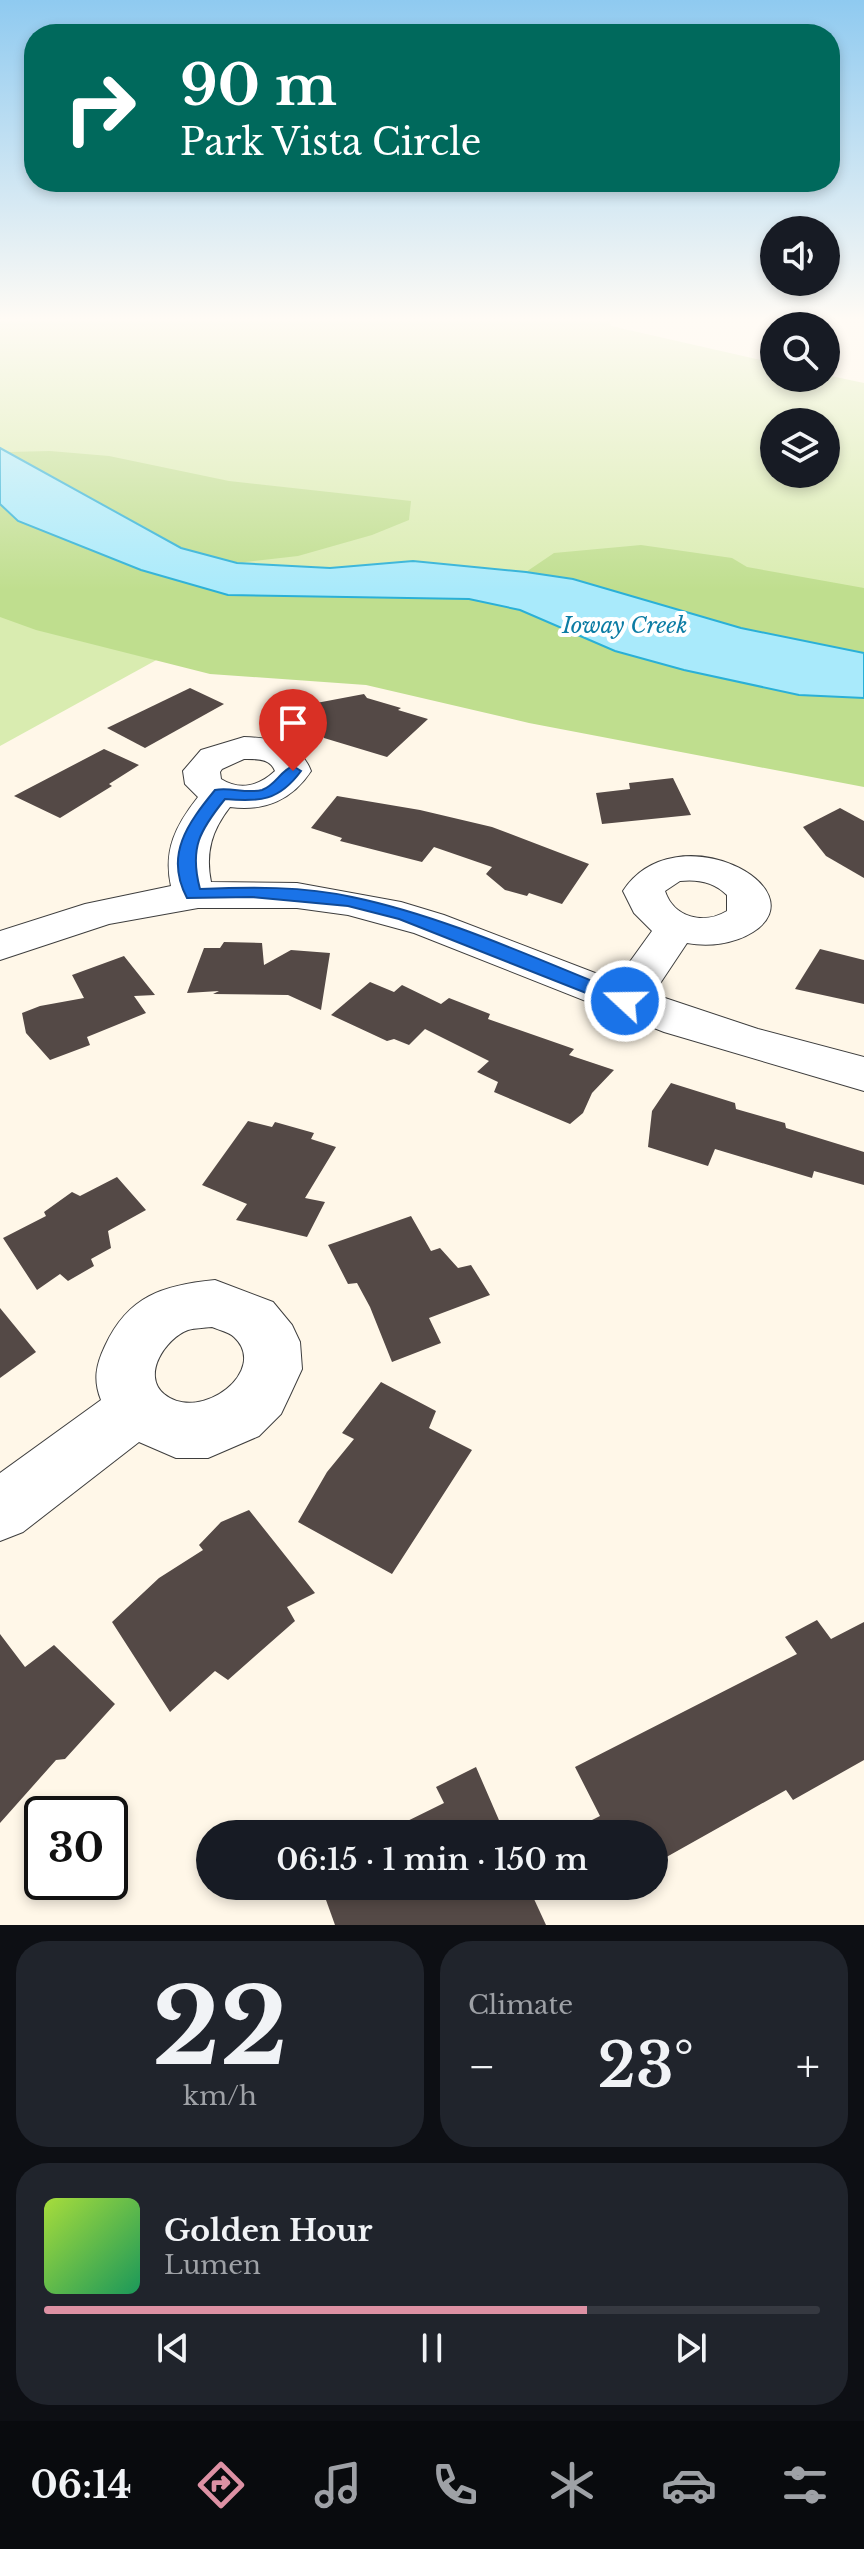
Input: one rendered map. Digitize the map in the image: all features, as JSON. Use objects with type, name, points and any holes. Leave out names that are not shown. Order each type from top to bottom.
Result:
[{"type":"street","points":[[193,894],[185,865],[193,827],[221,794]]},
{"type":"street","points":[[0,946],[59,923],[130,903],[193,894],[252,892],[349,901],[405,915],[625,1001],[761,1046],[864,1074]]},
{"type":"street","points":[[625,1001],[677,927]]},
{"type":"street","points":[[0,1511],[136,1409]]},
{"type":"green space","points":[[0,411],[760,411],[760,488],[840,488],[840,411],[864,411],[864,653],[741,628],[573,579],[526,572],[413,561],[330,568],[237,563],[133,520],[0,448]]},
{"type":"green space","points":[[50,451],[109,456],[229,481],[411,501],[409,520],[372,535],[298,556],[237,563],[181,548],[8,452]]},
{"type":"green space","points":[[0,504],[273,596],[0,746]]},
{"type":"green space","points":[[0,504],[19,521],[141,570],[228,595],[469,599],[520,610],[615,651],[684,670],[799,695],[864,698],[864,787],[529,723],[366,685],[210,674],[36,630],[0,617]]},
{"type":"green space","points":[[641,545],[732,558],[747,567],[864,588],[864,653],[741,628],[526,572],[554,553]]},
{"type":"water","name":"Ioway Creek","points":[[0,448],[181,548],[237,563],[330,568],[413,561],[573,579],[741,628],[864,653],[864,698],[799,695],[684,670],[615,651],[520,610],[469,599],[228,595],[141,570],[18,521],[0,504]]},
{"type":"building","points":[[190,688],[224,704],[145,748],[107,728]]},
{"type":"building","points":[[364,694],[367,698],[428,719],[387,757],[324,738],[311,704]]},
{"type":"building","points":[[104,749],[139,765],[60,818],[14,796]]},
{"type":"building","points":[[673,778],[691,815],[602,824],[596,793],[630,789],[629,783]]},
{"type":"building","points":[[337,796],[420,810],[492,827],[589,864],[562,904],[529,893],[527,896],[505,890],[486,874],[492,867],[434,847],[422,862],[340,841],[342,838],[311,828]]},
{"type":"building","points":[[840,808],[864,821],[864,878],[826,856],[803,827]]},
{"type":"building","points":[[224,942],[262,943],[264,965],[291,950],[330,953],[321,1010],[288,995],[213,994],[219,991],[187,993],[204,948],[220,948]]},
{"type":"building","points":[[820,949],[864,960],[864,1004],[795,989]]},
{"type":"building","points":[[124,956],[155,995],[134,996],[146,1013],[87,1037],[90,1045],[50,1060],[26,1033],[22,1013],[40,1006],[84,998],[72,975]]},
{"type":"building","points":[[370,982],[394,992],[402,985],[441,1004],[449,998],[490,1014],[488,1019],[574,1049],[569,1055],[614,1070],[592,1093],[583,1113],[570,1124],[494,1092],[498,1082],[477,1072],[489,1061],[425,1029],[409,1045],[394,1039],[387,1041],[331,1015]]},
{"type":"building","points":[[671,1083],[735,1103],[736,1109],[785,1123],[786,1128],[864,1152],[864,1185],[814,1171],[812,1178],[715,1149],[708,1166],[648,1147],[652,1111]]},
{"type":"building","points":[[248,1121],[272,1127],[275,1122],[314,1133],[311,1139],[336,1147],[305,1198],[325,1202],[307,1237],[236,1220],[247,1204],[202,1185]]},
{"type":"building","points":[[117,1177],[146,1210],[108,1231],[111,1248],[91,1259],[94,1266],[68,1281],[60,1274],[37,1290],[3,1238],[46,1216],[44,1212],[72,1192],[80,1196]]},
{"type":"building","points":[[411,1216],[431,1251],[440,1248],[458,1268],[471,1265],[490,1295],[429,1318],[441,1343],[392,1362],[357,1283],[348,1284],[328,1245]]},
{"type":"building","points":[[0,1308],[36,1352],[0,1378]]},
{"type":"building","points":[[381,1382],[436,1411],[429,1428],[472,1450],[392,1574],[298,1522],[327,1472],[354,1439],[342,1433]]},
{"type":"building","points":[[249,1510],[315,1593],[287,1607],[295,1621],[228,1680],[215,1671],[170,1712],[112,1622],[159,1578],[203,1550],[199,1545],[221,1522]]},
{"type":"building","points":[[817,1620],[831,1639],[864,1622],[864,1760],[793,1800],[786,1790],[668,1856],[668,1820],[592,1820],[600,1816],[575,1767],[797,1654],[785,1637]]},
{"type":"building","points":[[0,1634],[25,1667],[54,1645],[115,1704],[65,1759],[56,1760],[0,1823]]},
{"type":"building","points":[[476,1767],[499,1820],[409,1820],[444,1803],[436,1787]]},
{"type":"building","points":[[326,1900],[534,1900],[546,1925],[335,1925]]},
{"type":"route","points":[[293,771],[289,780],[267,793],[252,796],[221,794],[193,827],[185,865],[193,894],[252,892],[349,901],[405,915],[625,1001]]}]
